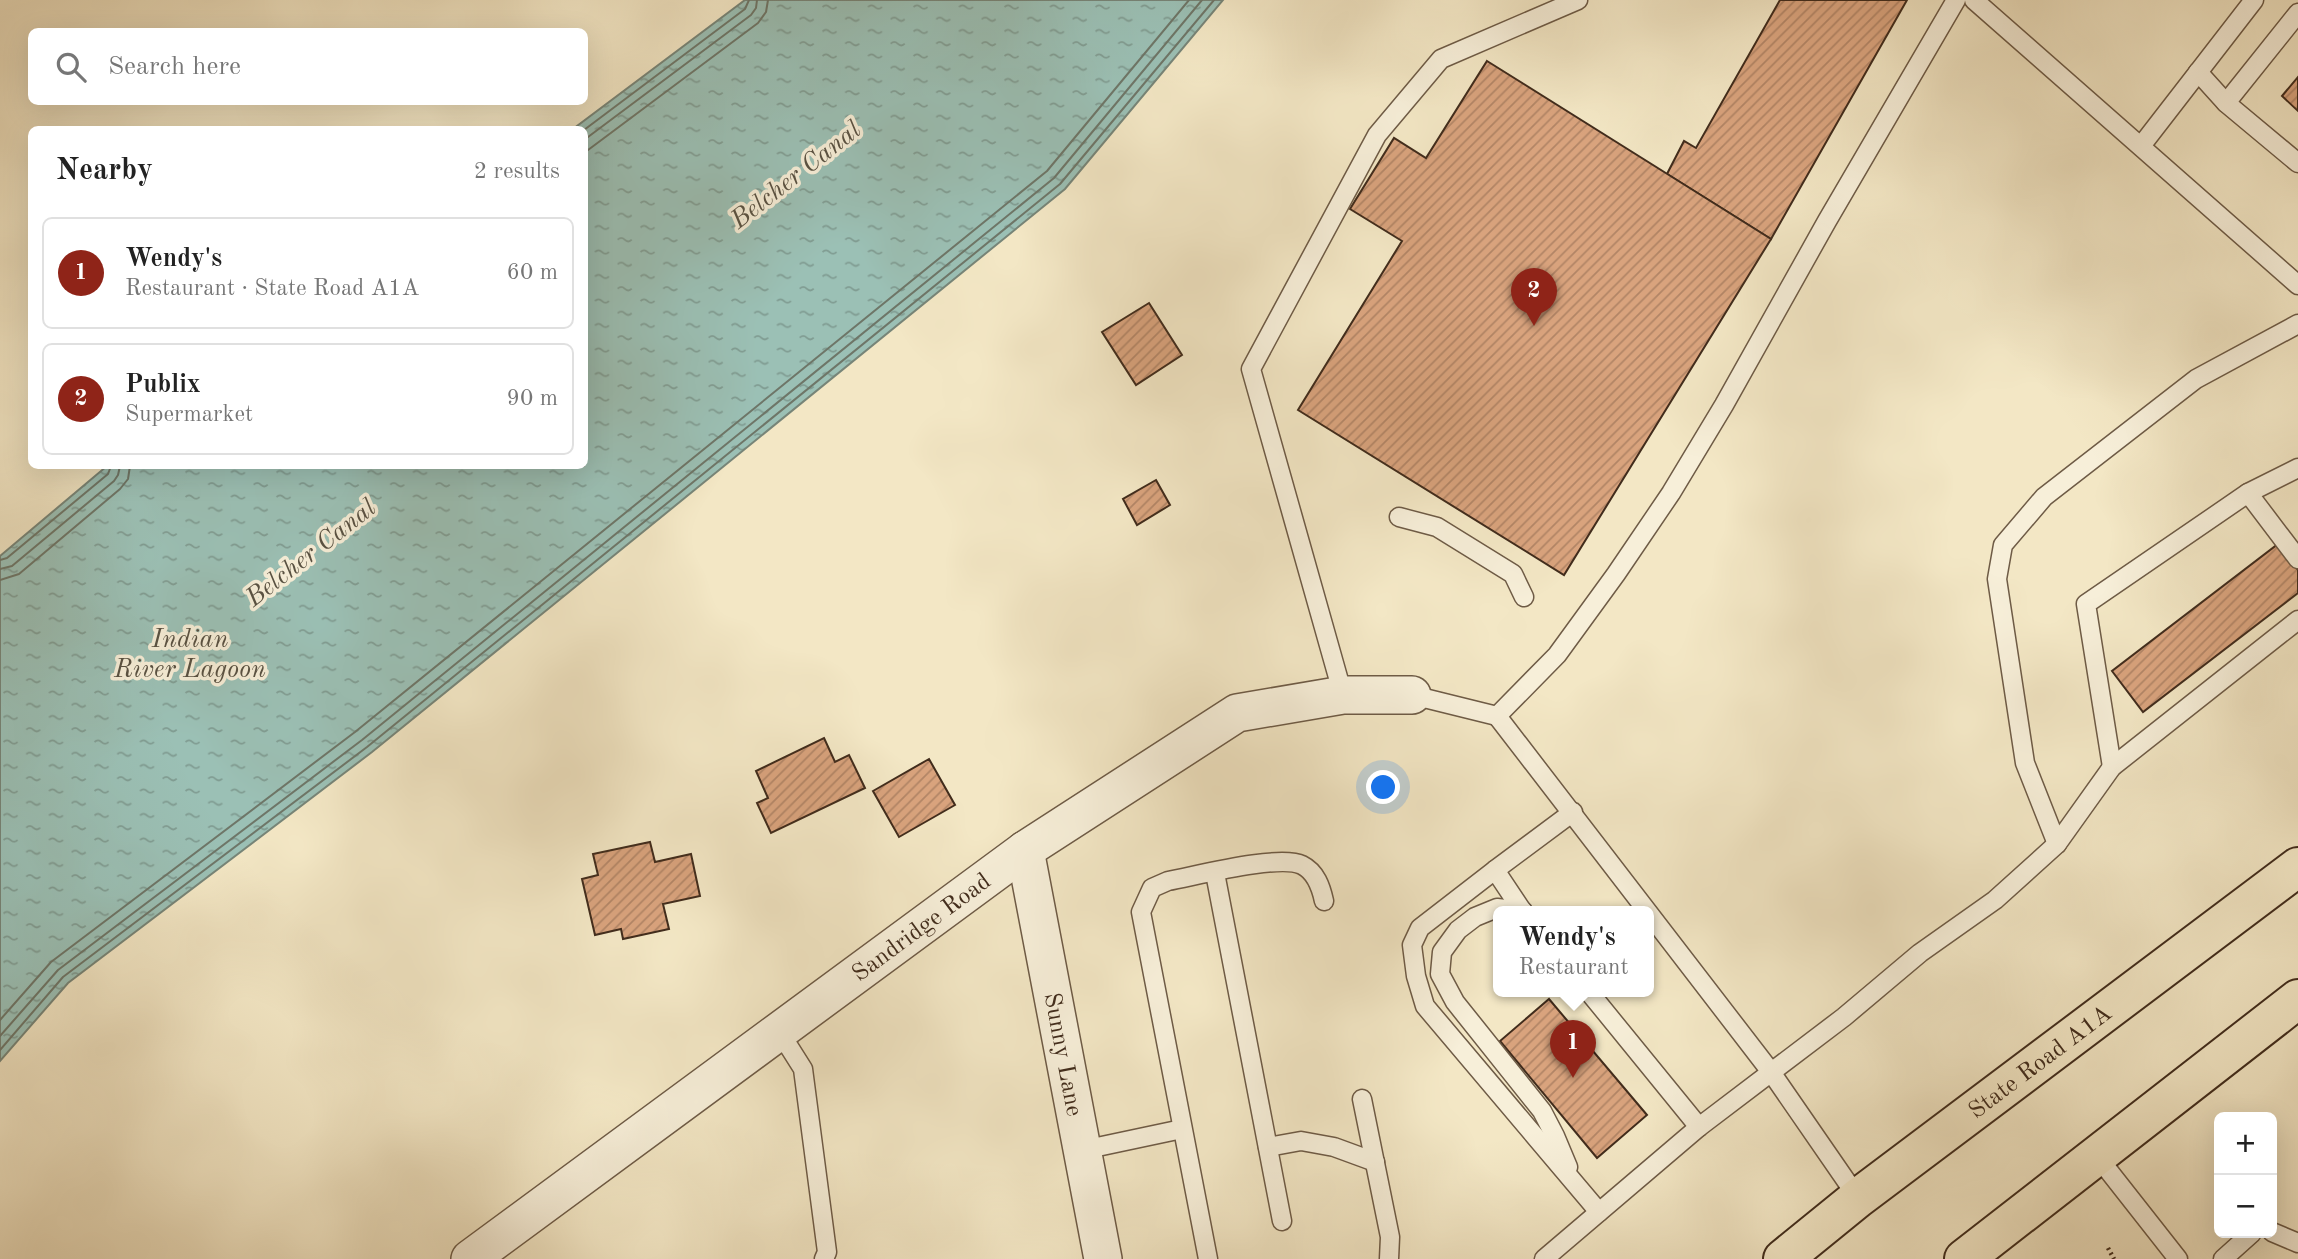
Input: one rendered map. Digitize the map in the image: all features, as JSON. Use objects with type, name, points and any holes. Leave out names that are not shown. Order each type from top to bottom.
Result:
[{"type":"main road","name":"State Road A1A","points":[[1783,1259],[1858,1198],[2298,867]]},
{"type":"main road","points":[[1964,1259],[2298,999]]},
{"type":"street","name":"Sandridge Road","points":[[470,1259],[1025,850],[1237,713],[1343,695],[1412,695]]},
{"type":"street","name":"Sunny Lane","points":[[1025,850],[1103,1259]]},
{"type":"lane","points":[[1343,695],[1251,369],[1377,135],[1441,59],[1578,0]]},
{"type":"lane","points":[[1497,716],[1557,655],[1671,493],[1956,0]]},
{"type":"lane","points":[[1974,0],[2298,285]]},
{"type":"lane","points":[[2141,146],[2254,0]]},
{"type":"lane","points":[[2226,103],[2298,13]]},
{"type":"lane","points":[[2198,72],[2226,103],[2298,163]]},
{"type":"lane","points":[[2057,844],[2025,763],[1997,579],[2003,545],[2044,497],[2186,387],[2298,324]]},
{"type":"lane","points":[[2112,767],[2086,604],[2248,493],[2298,468]]},
{"type":"lane","points":[[2248,493],[2298,559]]},
{"type":"lane","points":[[1399,517],[1437,527],[1513,574],[1524,597]]},
{"type":"lane","points":[[1544,1259],[1699,1127],[1844,1017],[1920,953],[1995,900],[2057,844],[2112,767],[2298,620]]},
{"type":"lane","points":[[1412,695],[1497,716],[1645,906]]},
{"type":"lane","points":[[1573,812],[1420,928],[1412,945],[1416,976],[1425,1006],[1599,1212]]},
{"type":"lane","points":[[1208,1259],[1141,912],[1152,888],[1167,881],[1283,861],[1304,865],[1320,883],[1324,901]]},
{"type":"lane","points":[[1495,870],[1520,906]]},
{"type":"lane","points":[[1215,873],[1282,1221]]},
{"type":"lane","points":[[1493,910],[1475,917],[1458,930],[1442,952],[1440,974],[1455,1002],[1542,1111],[1573,1182]]},
{"type":"lane","points":[[1654,918],[1771,1072],[1858,1198]]},
{"type":"lane","points":[[1593,997],[1699,1127]]},
{"type":"lane","points":[[779,1031],[803,1069],[827,1252],[824,1259]]},
{"type":"lane","points":[[1362,1099],[1390,1237],[1389,1259]]},
{"type":"lane","points":[[1083,1150],[1182,1129]]},
{"type":"lane","points":[[1268,1147],[1301,1141],[1334,1147],[1375,1162]]},
{"type":"lane","points":[[2097,1156],[2178,1259]]},
{"type":"lane","points":[[2277,1234],[2298,1243]]},
{"type":"lane","points":[[2223,1259],[2246,1238]]},
{"type":"path","points":[[2108,1248],[2114,1259]]},
{"type":"water","name":"Indian River Lagoon","points":[[745,0],[1223,0],[1065,189],[372,752],[68,983],[0,1061],[0,556],[103,469],[588,469],[588,126],[577,126]]},
{"type":"building","points":[[1780,0],[1907,0],[1771,239],[1667,174],[1684,141],[1696,148]]},
{"type":"building","points":[[1487,61],[1771,239],[1564,575],[1298,410],[1402,241],[1350,209],[1394,138],[1426,158]]},
{"type":"building","points":[[2298,77],[2298,111],[2282,96]]},
{"type":"building","points":[[1149,303],[1182,355],[1136,385],[1102,332]]},
{"type":"building","points":[[1156,480],[1170,505],[1137,525],[1123,499]]},
{"type":"building","points":[[2278,544],[2298,570],[2298,593],[2143,712],[2112,671]]},
{"type":"building","points":[[824,738],[835,762],[849,755],[865,788],[771,833],[757,803],[768,798],[756,771]]},
{"type":"building","points":[[929,759],[955,805],[899,837],[873,791]]},
{"type":"building","points":[[650,842],[655,862],[691,854],[700,896],[663,904],[669,929],[623,939],[621,929],[595,935],[582,879],[598,875],[593,854]]},
{"type":"building","points":[[1549,999],[1647,1115],[1597,1158],[1500,1041]]},
{"type":"place","name":"Publix","points":[[1534,326]]},
{"type":"place","name":"Wendy's","points":[[1573,1078]]},
{"type":"water label","name":"Belcher Canal","points":[[795,174]]},
{"type":"water label","name":"Belcher Canal","points":[[310,552]]}]
